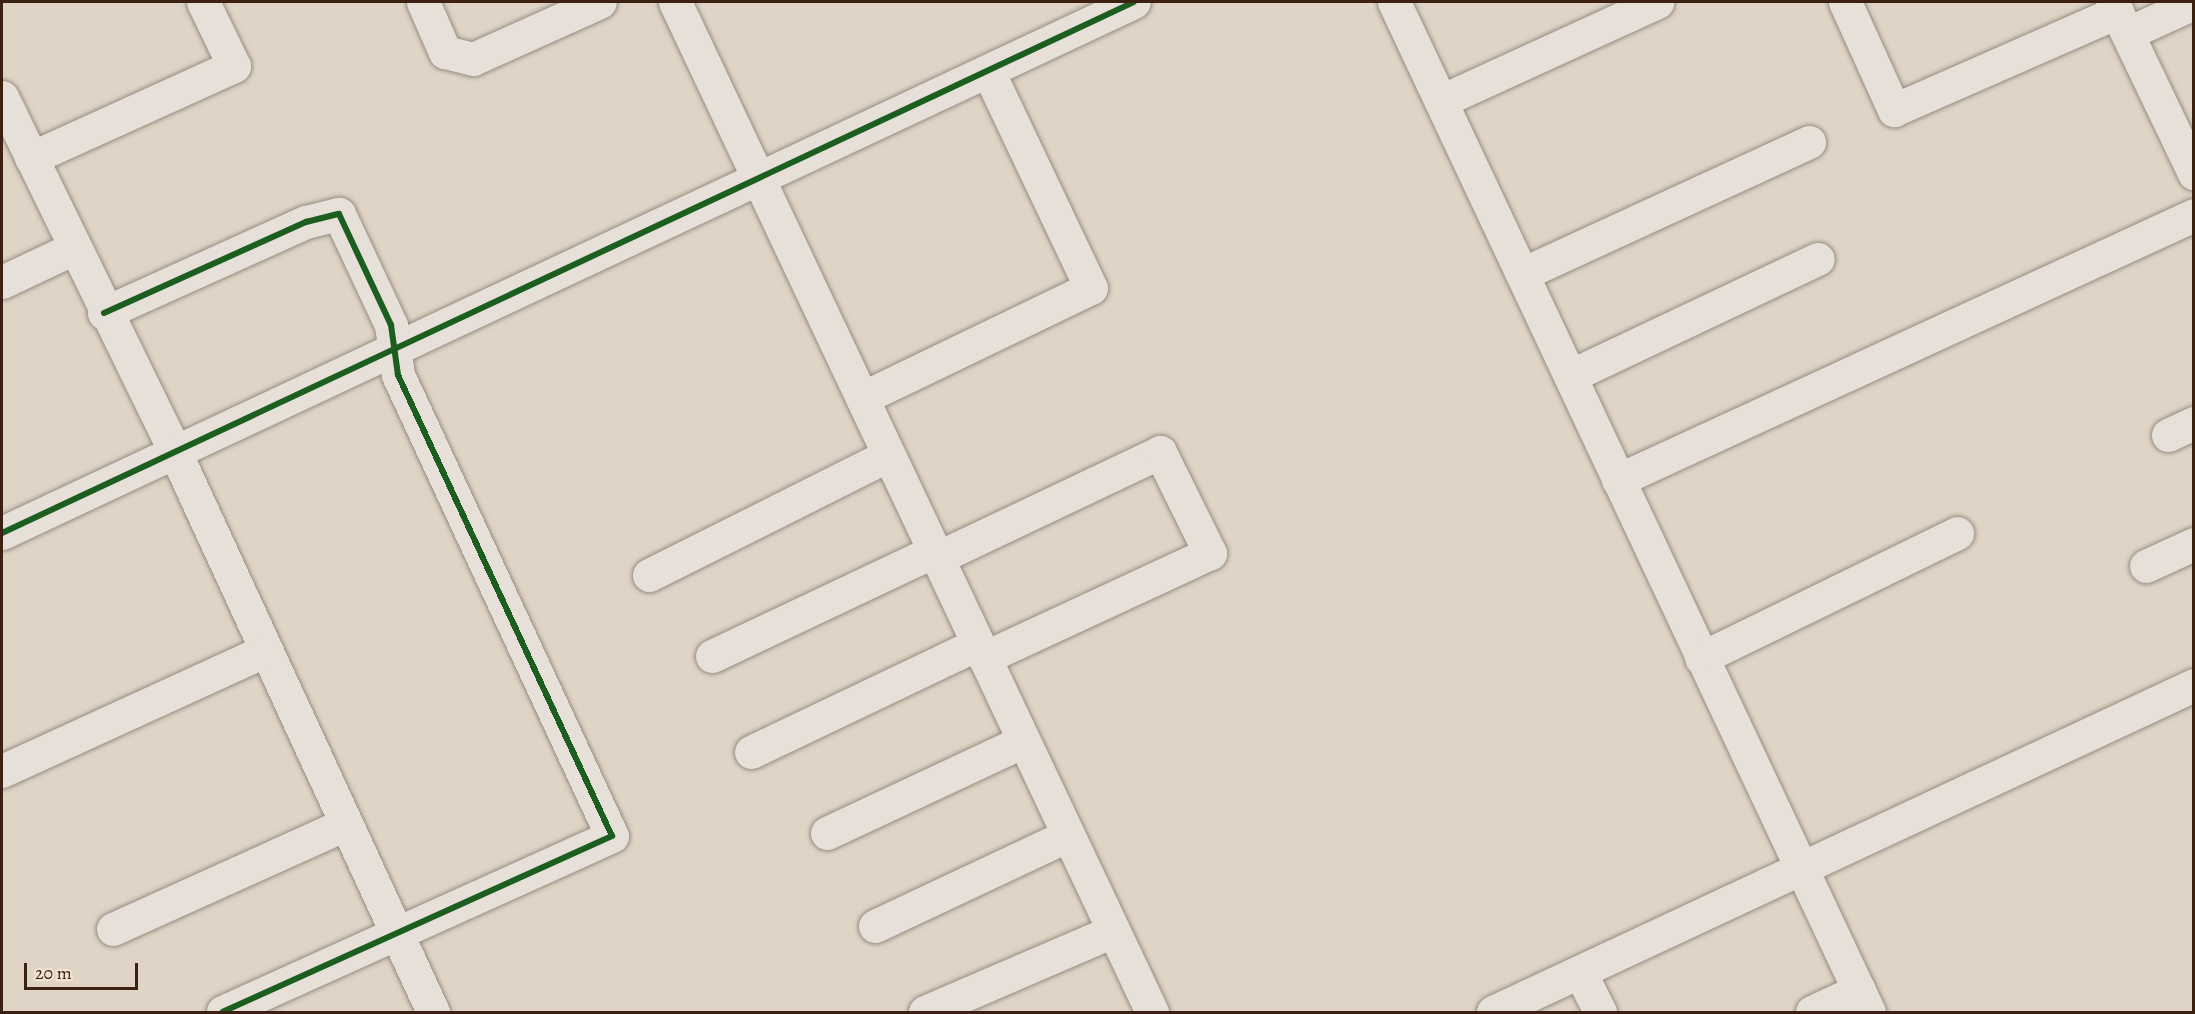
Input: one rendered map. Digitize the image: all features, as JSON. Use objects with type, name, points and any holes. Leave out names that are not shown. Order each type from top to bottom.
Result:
[{"type":"street","points":[[32,158],[234,66],[203,2]]},
{"type":"street","points":[[423,2],[445,52],[472,59],[600,2]]},
{"type":"street","points":[[675,2],[1152,1012]]},
{"type":"street","points":[[2,533],[760,180],[1130,2]]},
{"type":"street","points":[[1394,2],[1864,1001],[1812,1012]]},
{"type":"street","points":[[1441,101],[1657,2]]},
{"type":"street","points":[[1845,2],[1894,110],[2119,15],[2193,3]]},
{"type":"street","points":[[2119,15],[2193,173]]},
{"type":"street","points":[[862,398],[1091,288],[988,70]]},
{"type":"street","points":[[2,98],[104,313],[175,452],[433,1012]]},
{"type":"street","points":[[1522,274],[1809,142]]},
{"type":"street","points":[[104,313],[306,222],[339,214],[391,325],[398,375],[612,836],[222,1012]]},
{"type":"street","points":[[1618,480],[2193,215]]},
{"type":"street","points":[[2,282],[74,248]]},
{"type":"street","points":[[1570,376],[1818,259]]},
{"type":"street","points":[[712,656],[1160,452],[1210,553],[751,752]]},
{"type":"street","points":[[649,575],[889,455]]},
{"type":"street","points":[[1701,658],[1957,533]]},
{"type":"street","points":[[2146,566],[2193,544]]},
{"type":"street","points":[[2,771],[266,650]]},
{"type":"street","points":[[1493,1012],[2193,685]]},
{"type":"street","points":[[827,833],[1023,741]]},
{"type":"street","points":[[112,929],[346,824]]},
{"type":"street","points":[[875,926],[1068,835]]},
{"type":"street","points":[[925,1012],[1113,931]]},
{"type":"street","points":[[1580,972],[1600,1012]]},
{"type":"cycle path","points":[[2,533],[1134,2]]},
{"type":"cycle path","points":[[104,313],[306,222],[339,214],[391,325],[398,375],[612,836],[223,1012]]}]
